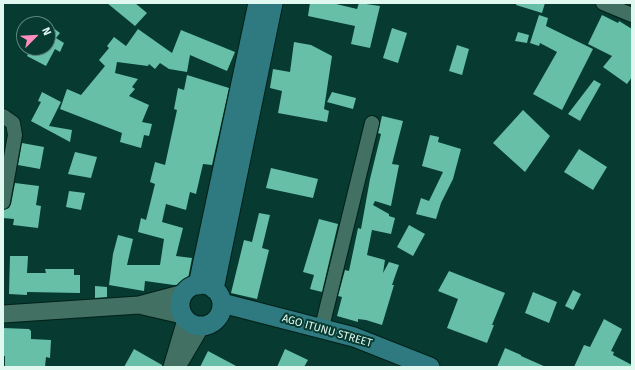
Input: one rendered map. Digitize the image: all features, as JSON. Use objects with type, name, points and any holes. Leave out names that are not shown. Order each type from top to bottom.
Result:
[{"type":"main road","points":[[207,297],[181,300],[190,320],[212,324],[207,297],[258,3]]},
{"type":"main road","points":[[207,297],[273,3]]},
{"type":"main road","name":"AGO ITUNU STREET","points":[[207,297],[322,327],[354,337],[430,367]]},
{"type":"main road","name":"AGO ITUNU STREET","points":[[207,297],[318,339],[400,367]]},
{"type":"street","points":[[603,3],[632,15]]},
{"type":"street","points":[[3,116],[13,123],[15,134],[3,202]]},
{"type":"street","points":[[322,327],[372,124]]},
{"type":"street","points":[[3,314],[139,305],[207,297]]},
{"type":"street","points":[[139,305],[190,320]]},
{"type":"street","points":[[172,367],[190,320]]},
{"type":"street","points":[[177,367],[190,320]]},
{"type":"building","points":[[107,3],[135,3],[147,13],[135,26]]},
{"type":"building","points":[[310,3],[332,3],[357,9],[359,3],[380,6],[370,48],[351,44],[355,26],[308,16]]},
{"type":"building","points":[[517,3],[545,3],[542,13],[516,5]]},
{"type":"building","points":[[539,15],[548,18],[546,26],[593,49],[562,110],[533,94],[557,52],[540,43],[539,46],[530,43]]},
{"type":"building","points":[[602,15],[618,23],[619,21],[632,29],[632,77],[627,84],[603,67],[612,56],[588,44]]},
{"type":"building","points":[[392,28],[407,33],[398,63],[383,58]]},
{"type":"building","points":[[138,29],[172,53],[181,30],[235,52],[227,71],[190,55],[187,72],[169,69],[160,63],[155,69],[149,64],[148,66],[117,62],[115,73],[138,79],[132,87],[135,89],[129,96],[149,105],[142,122],[152,124],[149,136],[144,135],[141,148],[120,142],[122,133],[60,109],[67,89],[81,95],[105,66],[99,60],[109,48],[107,46],[114,37],[126,46]]},
{"type":"building","points":[[56,30],[60,33],[56,38]]},
{"type":"building","points":[[518,32],[529,35],[527,43],[515,41]]},
{"type":"building","points":[[56,38],[64,43],[60,52],[56,50]]},
{"type":"building","points":[[294,42],[311,45],[332,56],[324,109],[329,111],[327,122],[278,113],[282,91],[270,88],[273,69],[290,72]]},
{"type":"building","points":[[457,45],[469,49],[462,75],[449,71]]},
{"type":"building","points":[[27,56],[51,56],[46,66]]},
{"type":"building","points":[[187,75],[229,88],[212,165],[203,164],[196,194],[190,192],[186,210],[166,204],[162,222],[183,228],[176,256],[192,258],[187,284],[174,285],[145,281],[144,291],[109,285],[113,254],[118,235],[133,239],[127,265],[160,265],[164,239],[138,232],[141,218],[146,220],[155,184],[150,182],[155,162],[165,165],[177,110],[174,109],[178,88],[184,90]]},
{"type":"building","points":[[594,80],[601,84],[580,121],[568,114]]},
{"type":"building","points":[[42,92],[61,102],[49,126],[72,130],[70,142],[31,121],[41,102],[38,101]]},
{"type":"building","points":[[332,92],[356,98],[353,109],[327,102]]},
{"type":"building","points":[[523,110],[550,136],[525,172],[493,143]]},
{"type":"building","points":[[382,116],[403,121],[392,164],[399,165],[391,206],[375,201],[373,205],[389,214],[389,216],[395,218],[391,234],[372,230],[367,255],[385,260],[383,273],[389,262],[399,265],[392,285],[394,285],[382,325],[358,319],[358,322],[337,316],[342,297],[338,296],[345,270],[349,271],[358,228],[361,229],[370,179],[381,134],[378,133]]},
{"type":"building","points":[[430,135],[439,137],[438,142],[461,149],[453,179],[441,203],[436,219],[416,214],[421,198],[429,201],[443,172],[422,166]]},
{"type":"building","points":[[22,143],[44,147],[40,169],[18,165]]},
{"type":"building","points":[[579,149],[607,167],[593,190],[564,172]]},
{"type":"building","points":[[75,152],[97,157],[91,178],[68,174]]},
{"type":"building","points":[[271,168],[318,179],[313,198],[266,188]]},
{"type":"building","points":[[15,183],[39,186],[36,205],[41,206],[38,228],[13,225],[14,219],[3,218],[3,210],[9,208],[11,204]]},
{"type":"building","points":[[69,191],[85,193],[81,210],[66,207]]},
{"type":"building","points":[[259,213],[270,215],[262,248],[269,250],[257,299],[231,293],[244,240],[252,242]]},
{"type":"building","points":[[319,219],[338,224],[322,292],[310,289],[314,275],[303,272]]},
{"type":"building","points":[[409,225],[425,234],[413,256],[397,247]]},
{"type":"building","points":[[10,256],[28,256],[27,273],[46,273],[45,269],[74,269],[74,275],[80,275],[80,293],[27,292],[27,295],[9,294]]},
{"type":"building","points":[[449,271],[505,293],[492,325],[494,325],[487,343],[447,328],[458,299],[438,291]]},
{"type":"building","points":[[95,286],[107,287],[107,297],[95,298]]},
{"type":"building","points":[[573,290],[581,294],[573,310],[565,306]]},
{"type":"building","points":[[533,292],[557,302],[549,323],[525,313]]},
{"type":"building","points":[[604,319],[622,329],[611,351],[614,352],[613,355],[632,365],[632,367],[574,367],[584,345],[590,347]]},
{"type":"building","points":[[3,328],[29,329],[31,331],[31,339],[51,340],[50,358],[46,357],[45,367],[5,367],[5,356],[3,356]]},
{"type":"building","points":[[505,348],[521,356],[546,367],[497,367]]},
{"type":"building","points":[[134,349],[162,365],[162,367],[124,367]]},
{"type":"building","points":[[285,349],[308,360],[304,367],[277,367]]},
{"type":"building","points":[[208,351],[238,367],[200,367]]}]
